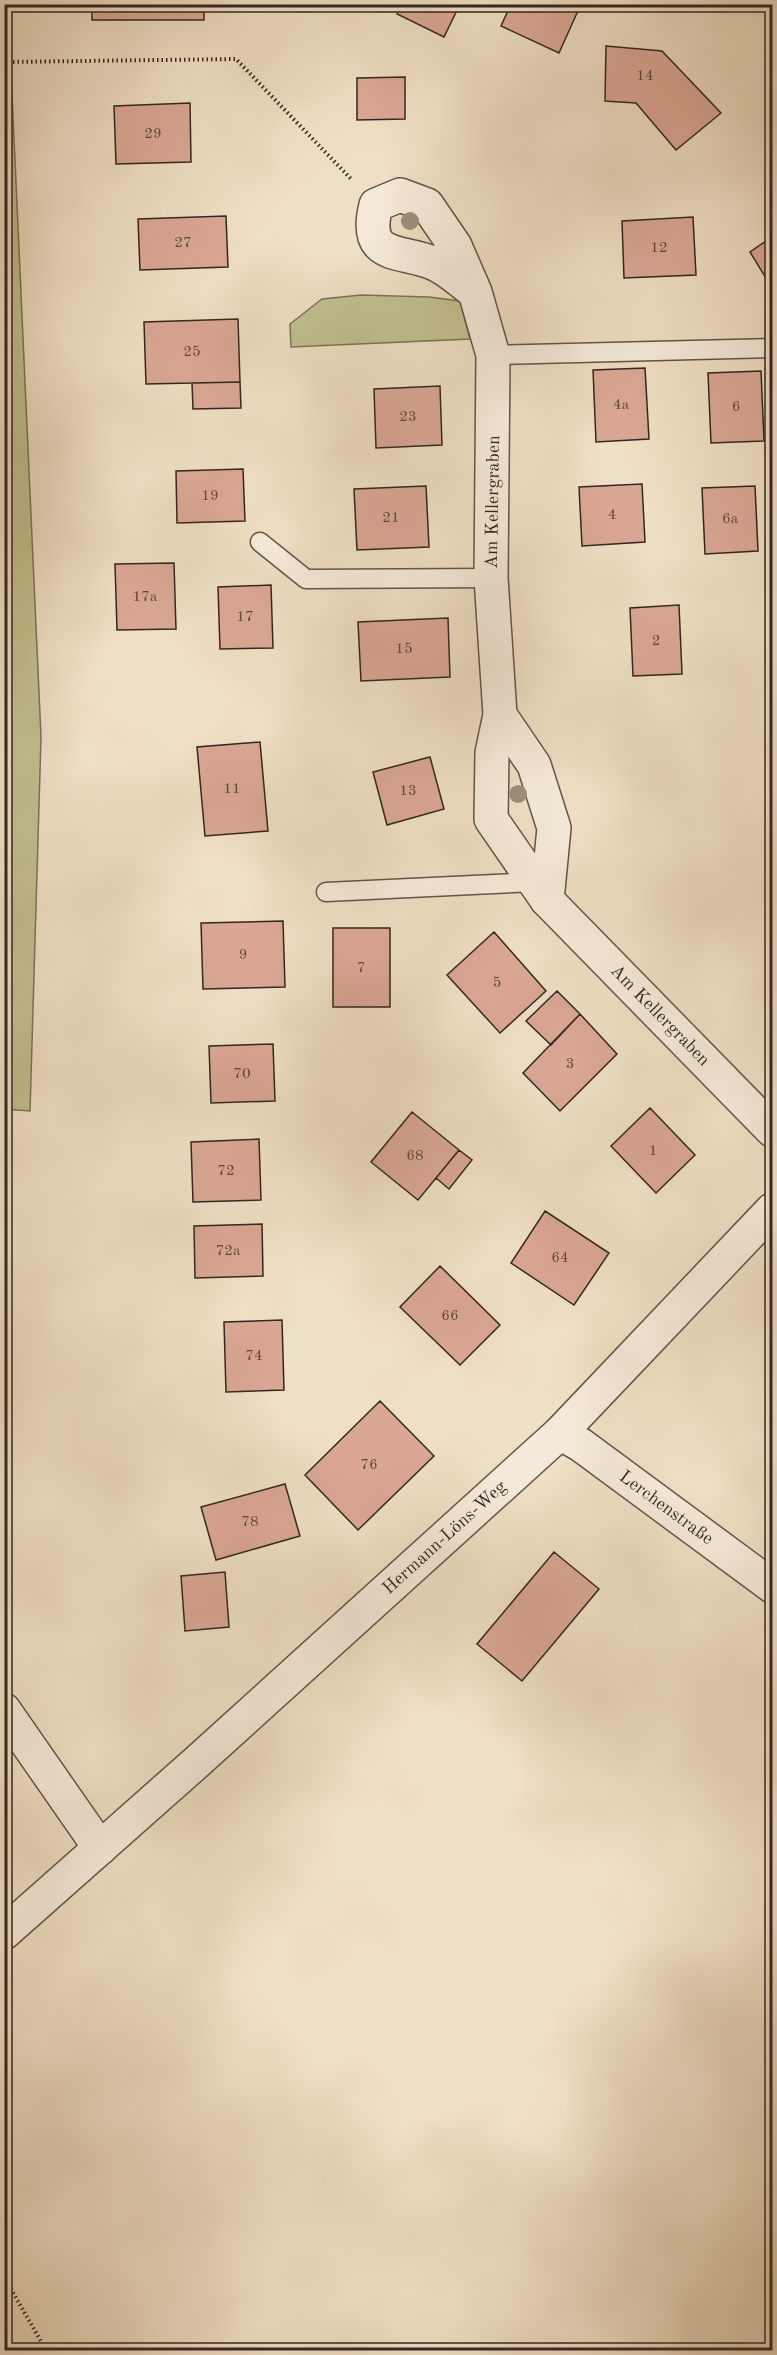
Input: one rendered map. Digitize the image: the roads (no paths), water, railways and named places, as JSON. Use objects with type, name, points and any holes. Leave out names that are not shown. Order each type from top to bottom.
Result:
[{"type":"street","name":"Am Kellergraben","points":[[475,292],[433,263],[392,253],[377,241],[372,222],[376,205],[400,195],[427,205],[454,246],[475,292],[494,355],[492,578],[500,715],[492,753],[492,819],[541,891],[772,1130]]},
{"type":"street","points":[[500,715],[534,765],[554,828],[541,891]]},
{"type":"street","name":"Hermann-Löns-Weg","points":[[4,1933],[560,1433],[772,1210]]},
{"type":"street","name":"Lerchenstraße","points":[[560,1433],[581,1445],[772,1586]]},
{"type":"street","points":[[4,1710],[100,1848]]},
{"type":"lane","points":[[494,355],[772,348]]},
{"type":"lane","points":[[260,542],[306,579],[492,578]]},
{"type":"lane","points":[[326,892],[541,891]]}]
